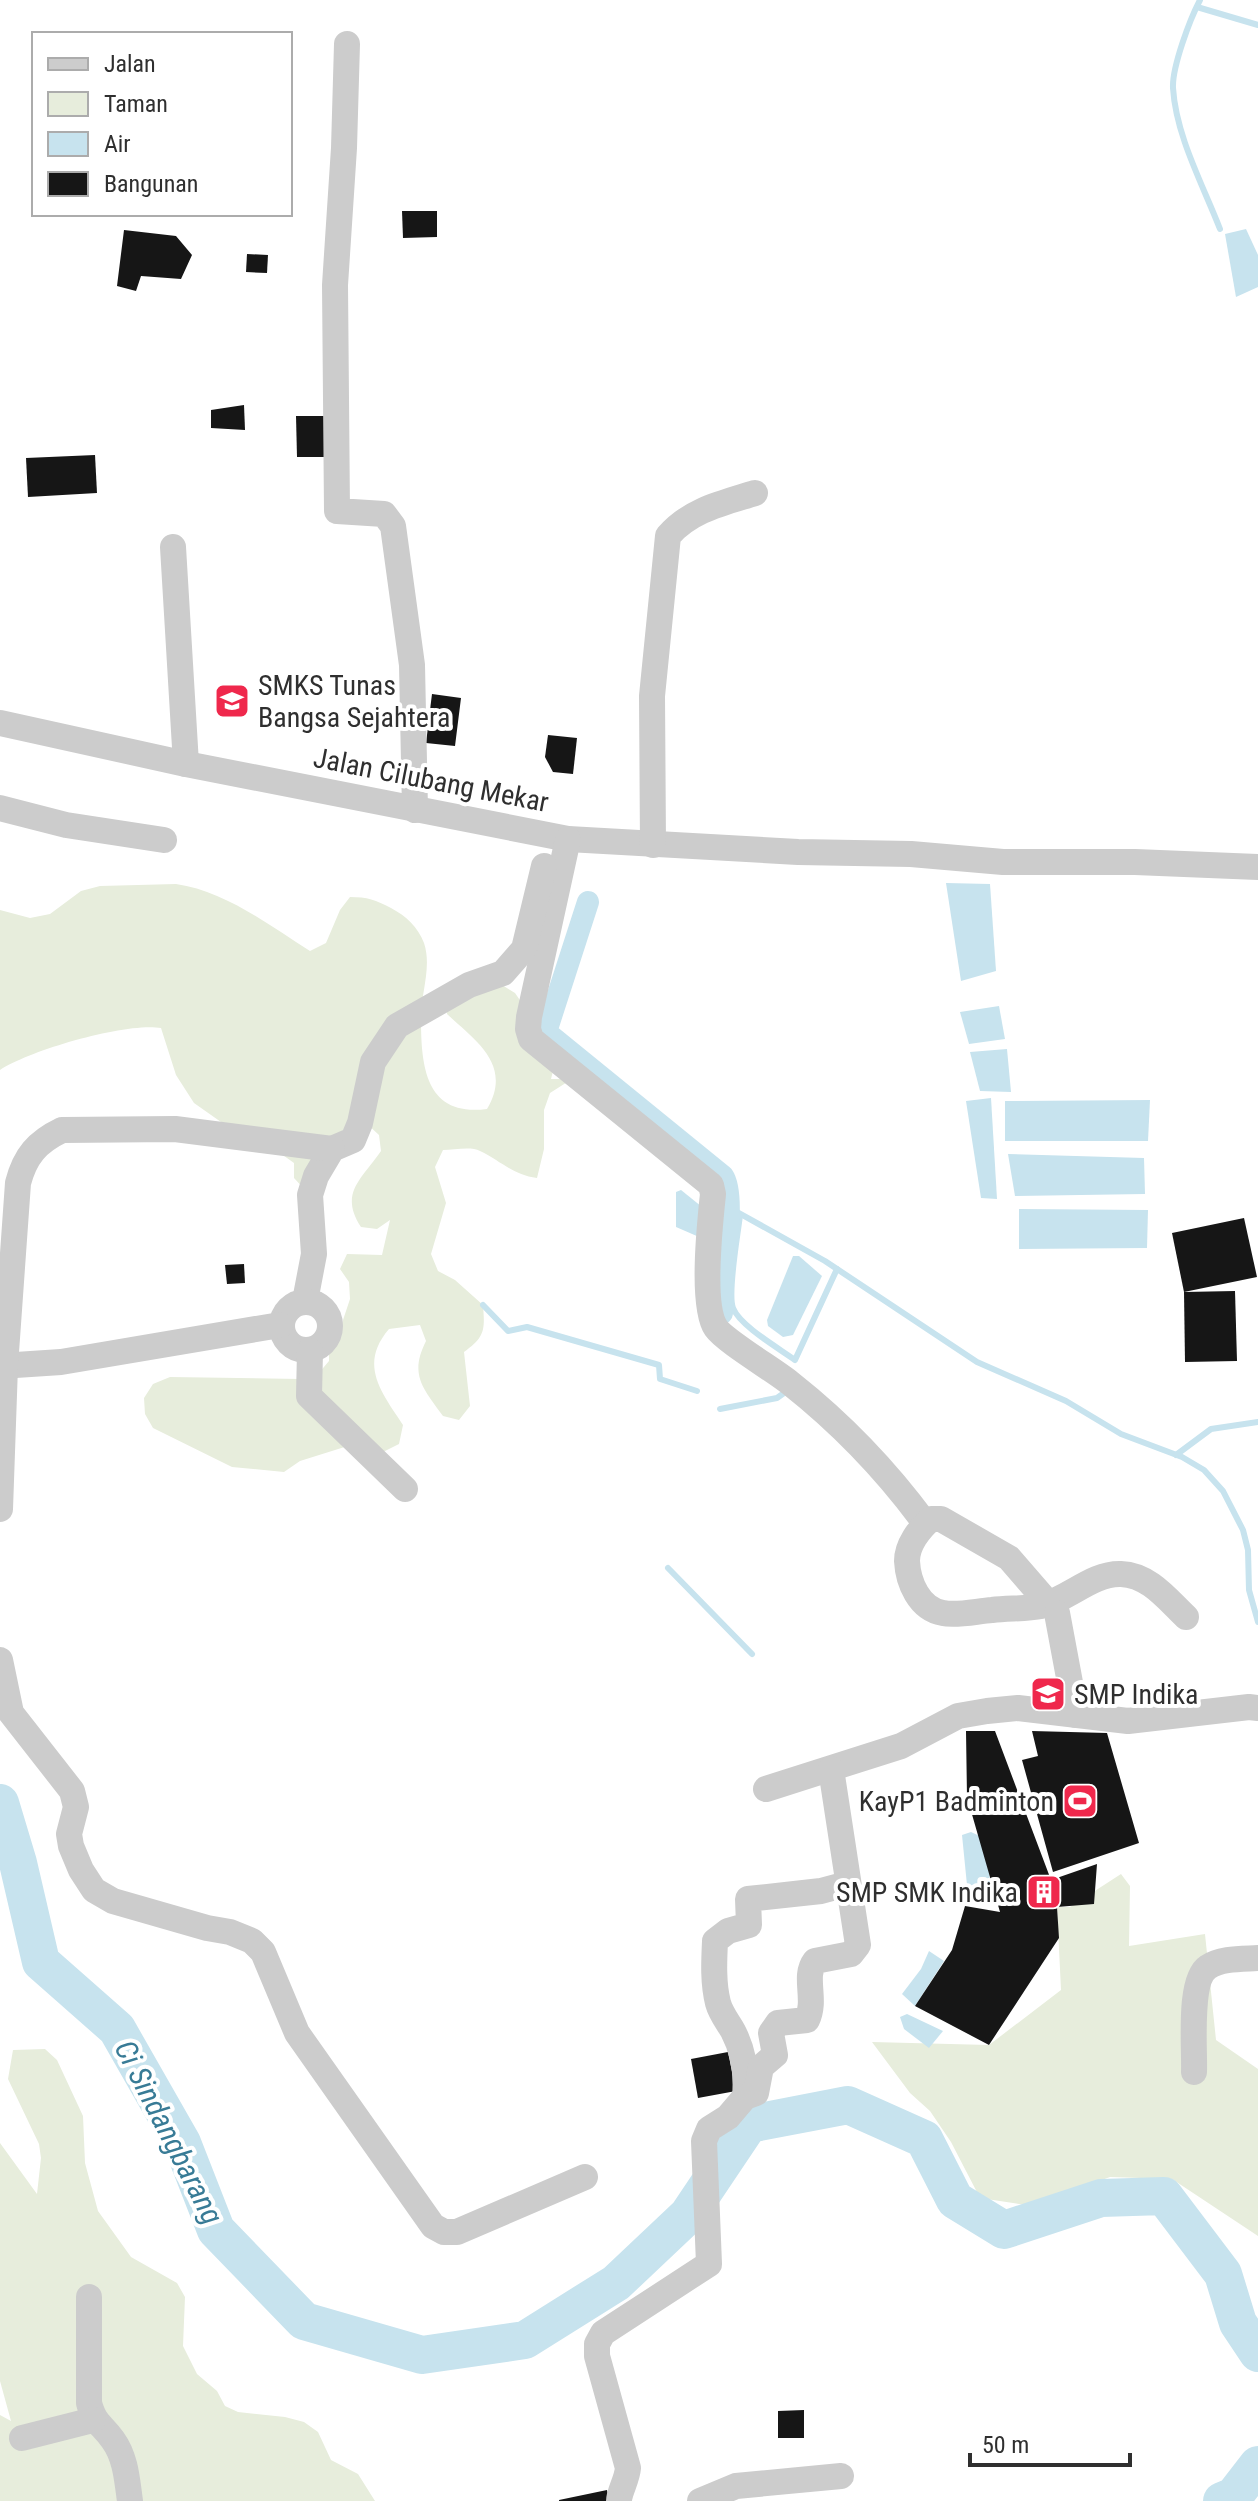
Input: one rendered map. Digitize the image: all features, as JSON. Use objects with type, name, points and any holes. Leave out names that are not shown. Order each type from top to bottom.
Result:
[{"type":"street","points":[[347,44],[335,285],[337,511],[384,514],[393,526],[412,665],[415,810]]},
{"type":"street","points":[[653,845],[652,696],[668,536],[679,523],[705,509],[755,493]]},
{"type":"street","points":[[173,547],[186,764]]},
{"type":"street","name":"Jalan Cilubang Mekar","points":[[0,723],[186,764],[559,838],[1003,862],[1135,862],[1258,867]]},
{"type":"street","points":[[0,808],[66,825],[164,840]]},
{"type":"street","points":[[0,1509],[2,1366],[18,1183],[30,1152],[45,1138],[62,1130],[175,1129],[332,1149],[353,1140],[360,1123],[373,1062],[397,1026],[469,985],[503,973],[524,949],[559,838]]},
{"type":"street","points":[[559,838],[529,1017],[531,1039],[711,1185],[710,1304],[717,1330],[788,1382],[855,1439],[900,1487],[925,1523]]},
{"type":"street","points":[[305,1301],[314,1254],[310,1195],[316,1176],[332,1149]]},
{"type":"street","points":[[305,1301],[323,1307],[331,1324],[326,1342],[310,1351],[295,1349],[284,1339],[280,1325],[288,1308],[305,1301]]},
{"type":"street","points":[[2,1366],[61,1362],[280,1325]]},
{"type":"street","points":[[310,1351],[309,1396],[405,1489]]},
{"type":"street","points":[[1076,1715],[1053,1608],[1009,1558],[941,1519],[931,1519],[925,1523],[912,1541],[907,1556],[912,1586],[920,1599],[943,1613],[1041,1606],[1053,1608],[1097,1578],[1120,1574],[1138,1577],[1160,1590],[1186,1617]]},
{"type":"street","points":[[0,1660],[11,1713],[72,1791],[76,1807],[69,1834],[71,1846],[94,1890],[113,1901],[230,1932],[252,1941],[263,1952],[297,2033],[433,2226],[444,2232],[457,2232],[585,2177]]},
{"type":"street","points":[[766,1789],[901,1746],[958,1716],[1018,1708],[1128,1721],[1258,1708]]},
{"type":"street","points":[[619,2501],[627,2482],[628,2468],[597,2356],[597,2344],[603,2333],[709,2264],[704,2141],[709,2129],[728,2117],[745,2097],[756,2093],[761,2067],[775,2055],[771,2033],[778,2023],[807,2020],[812,2008],[810,1968],[815,1961],[851,1954],[858,1945],[831,1769]]},
{"type":"street","points":[[745,2097],[747,2074],[742,2056],[718,2003],[714,1976],[715,1941],[728,1931],[749,1925],[748,1899],[821,1891],[847,1884]]},
{"type":"street","points":[[1194,2072],[1196,1987],[1205,1968],[1218,1962],[1258,1958]]},
{"type":"street","points":[[89,2297],[89,2403],[93,2420],[113,2439],[126,2469],[130,2501]]},
{"type":"street","points":[[22,2438],[93,2420]]},
{"type":"street","points":[[700,2501],[736,2486],[841,2476]]},
{"type":"green space","points":[[176,884],[229,901],[310,951],[326,943],[340,910],[350,897],[376,901],[406,918],[418,932],[426,952],[427,971],[421,1017],[426,1070],[439,1096],[451,1105],[487,1109],[496,1079],[488,1055],[447,1014],[447,998],[499,983],[515,993],[526,1009],[549,1021],[546,1032],[558,1051],[551,1079],[572,1079],[550,1093],[544,1110],[544,1149],[537,1178],[521,1174],[472,1149],[443,1150],[435,1167],[446,1203],[431,1254],[438,1271],[455,1280],[483,1305],[482,1332],[464,1352],[470,1406],[459,1420],[443,1416],[424,1389],[419,1363],[426,1341],[420,1325],[389,1329],[375,1355],[376,1378],[403,1425],[399,1444],[383,1452],[351,1445],[300,1461],[284,1472],[232,1467],[153,1428],[145,1414],[144,1398],[153,1384],[170,1377],[300,1379],[318,1374],[329,1361],[329,1345],[339,1332],[350,1299],[349,1282],[340,1269],[347,1254],[382,1255],[390,1220],[377,1229],[361,1227],[352,1205],[355,1187],[381,1151],[379,1135],[367,1124],[306,1191],[294,1178],[294,1163],[266,1143],[221,1122],[194,1103],[176,1075],[161,1028],[125,1029],[79,1039],[33,1054],[0,1070],[0,910],[30,918],[50,914],[81,891],[100,886]]},
{"type":"green space","points":[[1121,1874],[1130,1886],[1129,1946],[1205,1934],[1216,2040],[1258,2069],[1258,2236],[1172,2179],[1110,2177],[1032,2206],[980,2198],[951,2142],[930,2111],[910,2093],[872,2042],[989,2045],[1061,1990],[1057,1907],[1070,1907]]},
{"type":"green space","points":[[45,2049],[57,2060],[83,2116],[85,2163],[98,2211],[131,2257],[177,2283],[185,2297],[183,2346],[197,2374],[217,2391],[225,2406],[238,2412],[304,2422],[318,2432],[331,2460],[358,2474],[375,2501],[0,2501],[0,2415],[11,2421],[0,2381],[0,2143],[37,2194],[41,2158],[39,2144],[8,2079],[13,2050]]},
{"type":"water","points":[[1246,229],[1258,255],[1258,287],[1236,297],[1225,234]]},
{"type":"water","points":[[946,883],[990,884],[996,971],[961,981]]},
{"type":"water","points":[[999,1006],[1005,1039],[969,1044],[960,1012]]},
{"type":"water","points":[[1007,1049],[1011,1092],[980,1091],[970,1052]]},
{"type":"water","points":[[991,1098],[997,1199],[981,1198],[966,1101]]},
{"type":"water","points":[[1150,1100],[1148,1141],[1005,1141],[1005,1101]]},
{"type":"water","points":[[1008,1154],[1144,1158],[1145,1194],[1015,1196]]},
{"type":"water","points":[[681,1190],[712,1215],[706,1240],[676,1227],[676,1192]]},
{"type":"water","points":[[1019,1209],[1148,1210],[1147,1248],[1019,1249]]},
{"type":"water","points":[[793,1256],[799,1256],[822,1276],[793,1335],[783,1337],[768,1326],[767,1320]]},
{"type":"water","points":[[971,1832],[988,1840],[990,1887],[967,1885],[962,1835]]},
{"type":"water","points":[[929,1951],[944,1961],[915,2006],[902,1994],[921,1969]]},
{"type":"water","points":[[907,2014],[943,2031],[929,2048],[904,2029],[900,2017]]},
{"type":"building","points":[[402,211],[437,211],[437,237],[403,238]]},
{"type":"building","points":[[124,230],[176,236],[192,255],[181,279],[141,276],[136,291],[117,286]]},
{"type":"building","points":[[247,254],[268,255],[267,273],[246,272]]},
{"type":"building","points":[[244,405],[245,430],[211,428],[211,410]]},
{"type":"building","points":[[296,416],[329,416],[329,457],[297,457]]},
{"type":"building","points":[[95,455],[97,493],[28,497],[26,458]]},
{"type":"building","points":[[432,694],[461,698],[455,746],[426,743]]},
{"type":"building","points":[[548,735],[577,738],[573,774],[553,772],[545,757]]},
{"type":"building","points":[[1244,1218],[1257,1277],[1184,1292],[1172,1233]]},
{"type":"building","points":[[244,1264],[245,1283],[227,1284],[225,1265]]},
{"type":"building","points":[[1235,1291],[1237,1361],[1185,1362],[1184,1292]]},
{"type":"building","name":"SMP SMK Indika","points":[[966,1731],[995,1731],[1051,1880],[1097,1864],[1094,1904],[1057,1907],[1059,1938],[989,2045],[915,2006],[952,1950],[965,1906],[1000,1912],[967,1797]]},
{"type":"building","name":"KayP1 Badminton","points":[[1032,1731],[1107,1733],[1139,1843],[1053,1872],[1022,1760],[1038,1756]]},
{"type":"building","points":[[728,2052],[736,2091],[698,2098],[691,2059]]},
{"type":"building","points":[[804,2410],[804,2438],[778,2438],[778,2411]]},
{"type":"building","points":[[607,2490],[609,2501],[559,2501],[559,2500]]},
{"type":"waterway","points":[[1200,0],[1178,56],[1173,88],[1179,124],[1220,229]]},
{"type":"waterway","points":[[1197,7],[1258,25]]},
{"type":"waterway","points":[[588,902],[546,1032],[723,1176],[727,1186],[729,1218],[719,1304],[722,1313]]},
{"type":"waterway","points":[[719,1202],[825,1261],[977,1362],[1066,1401],[1121,1434],[1182,1457],[1204,1470],[1223,1491],[1243,1530],[1248,1550],[1249,1590],[1258,1622]]},
{"type":"waterway","points":[[740,1215],[732,1277],[733,1308],[752,1329],[795,1360],[837,1269]]},
{"type":"waterway","points":[[483,1305],[508,1331],[527,1327],[659,1365],[660,1379],[697,1391]]},
{"type":"waterway","points":[[720,1409],[777,1398],[785,1389]]},
{"type":"waterway","points":[[1176,1455],[1211,1429],[1258,1422]]},
{"type":"waterway","points":[[668,1568],[752,1654]]},
{"type":"waterway","name":"Ci Sindangbarang","points":[[0,1803],[18,1863],[41,1962],[117,2029],[182,2143],[216,2230],[304,2321],[422,2355],[525,2340],[616,2283],[688,2215],[749,2124],[848,2105],[924,2139],[955,2200],[1004,2230],[1101,2198],[1164,2196],[1223,2274],[1238,2323],[1258,2353]]},
{"type":"waterway","name":"Ci Sindangbarang","points":[[1222,2501],[1234,2496],[1258,2465]]},
{"type":"place","name":"SMKS Tunas Bangsa Sejahtera","points":[[232,701]]},
{"type":"place","name":"SMP Indika","points":[[1048,1694]]},
{"type":"place","name":"KayP1 Badminton","points":[[1080,1801]]},
{"type":"place","name":"SMP SMK Indika","points":[[1044,1892]]}]
